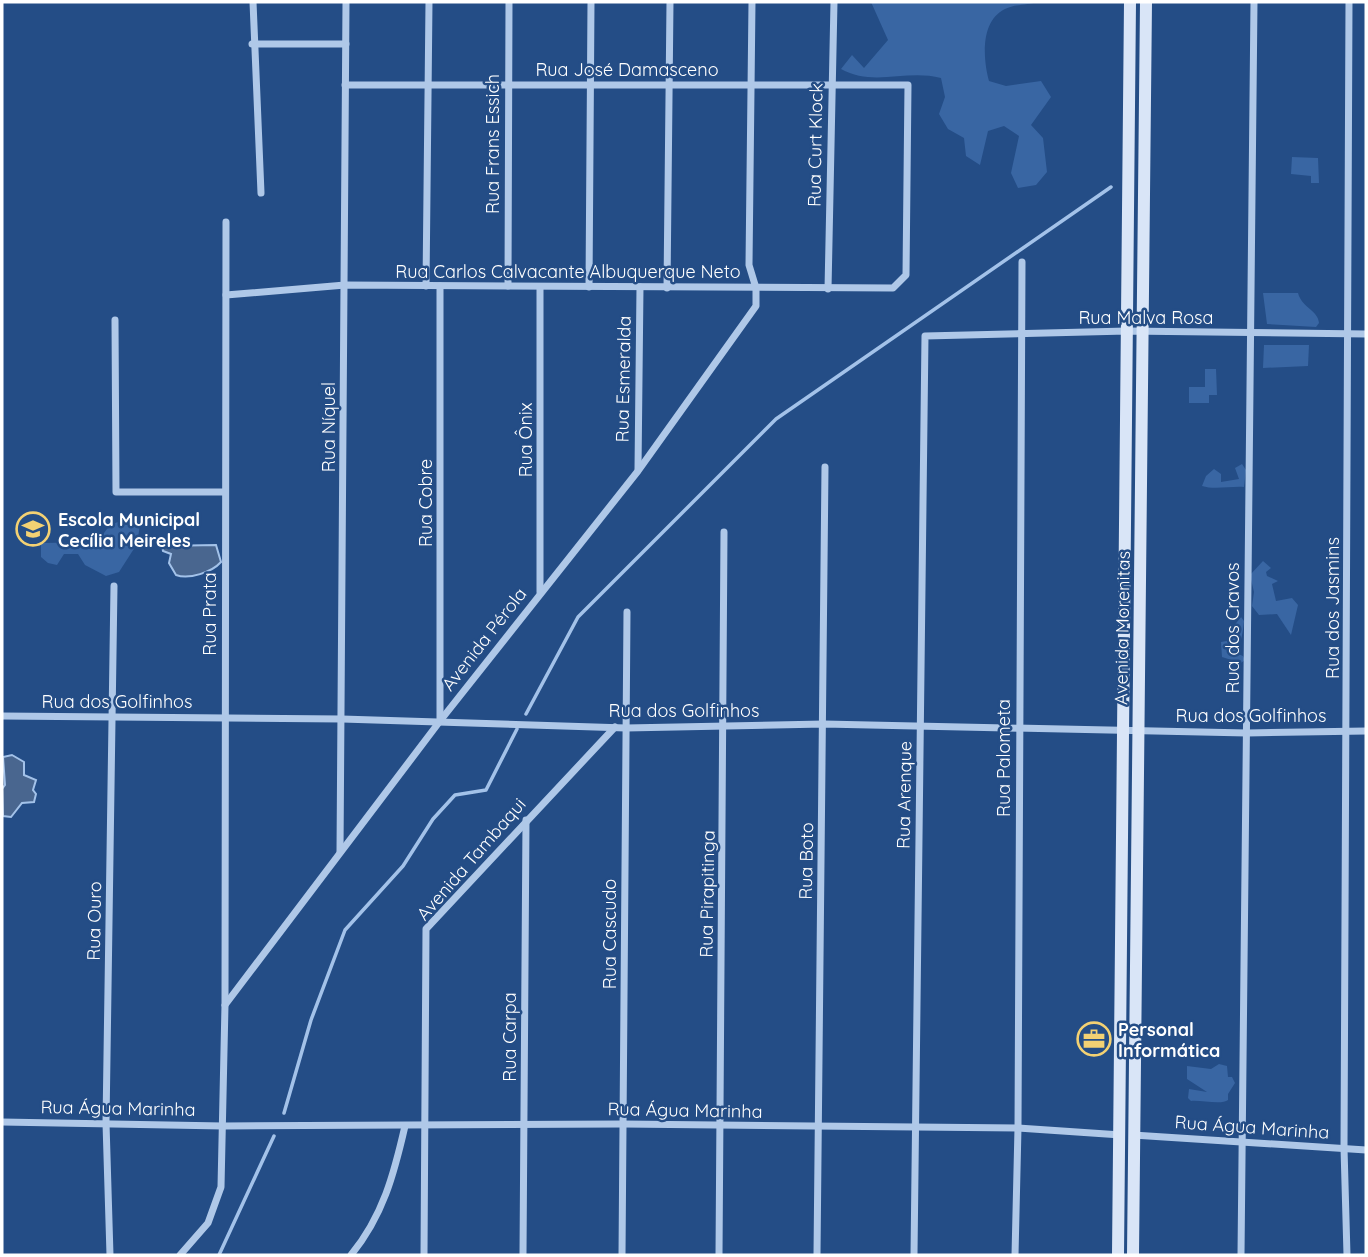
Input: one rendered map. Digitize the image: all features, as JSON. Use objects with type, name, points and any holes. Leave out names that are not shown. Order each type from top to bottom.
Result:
[{"type":"main road","name":"Avenida Morenitas","points":[[1118,1255],[1130,2]]},
{"type":"main road","name":"Avenida Morenitas","points":[[1133,1255],[1146,2]]},
{"type":"street","points":[[253,2],[252,44],[261,193]]},
{"type":"street","name":"Rua Níquel","points":[[340,852],[346,2]]},
{"type":"street","points":[[426,286],[429,2]]},
{"type":"street","name":"Rua Frans Essich","points":[[508,286],[509,2]]},
{"type":"street","points":[[589,287],[591,2]]},
{"type":"street","points":[[667,288],[670,2]]},
{"type":"street","points":[[752,2],[749,265],[756,288]]},
{"type":"street","name":"Rua Curt Klock","points":[[828,289],[834,2]]},
{"type":"street","name":"Rua dos Cravos","points":[[1241,1255],[1254,2]]},
{"type":"street","name":"Rua dos Jasmins","points":[[1348,1255],[1344,1148],[1348,730],[1349,2]]},
{"type":"street","points":[[252,44],[345,44]]},
{"type":"street","name":"Rua José Damasceno","points":[[345,85],[908,85],[906,275]]},
{"type":"street","name":"Rua Prata","points":[[180,1255],[208,1223],[220,1187],[223,1126],[226,222]]},
{"type":"street","name":"Rua Palometa","points":[[1015,1255],[1018,1128],[1021,262]]},
{"type":"street","name":"Rua Carlos Calvacante Albuquerque Neto","points":[[226,295],[345,285],[893,288],[906,275]]},
{"type":"street","name":"Rua Cobre","points":[[440,286],[440,721]]},
{"type":"street","name":"Rua Ônix","points":[[540,287],[540,592]]},
{"type":"street","name":"Rua Esmeralda","points":[[638,471],[640,287]]},
{"type":"street","name":"Avenida Pérola","points":[[225,1005],[440,721],[638,471],[756,306],[756,288]]},
{"type":"street","points":[[115,320],[116,492],[225,492]]},
{"type":"street","name":"Rua Malva Rosa","points":[[925,336],[1127,331],[1366,334]]},
{"type":"street","name":"Rua Arenque","points":[[914,1255],[925,336]]},
{"type":"street","name":"Rua Boto","points":[[817,1255],[825,467]]},
{"type":"street","name":"Rua Pirapitinga","points":[[719,1255],[724,532]]},
{"type":"street","name":"Rua Ouro","points":[[110,1255],[106,1123],[114,586]]},
{"type":"street","name":"Rua Cascudo","points":[[622,1255],[627,612]]},
{"type":"street","name":"Rua dos Golfinhos","points":[[2,716],[342,719],[615,727],[824,724],[1247,733],[1366,731]]},
{"type":"street","name":"Avenida Tambaqui","points":[[424,1255],[426,929],[615,727]]},
{"type":"street","name":"Rua Carpa","points":[[523,1255],[526,820]]},
{"type":"street","name":"Rua Água Marinha","points":[[2,1122],[223,1126],[623,1124],[1018,1128],[1366,1150]]},
{"type":"street","points":[[351,1255],[367,1236],[391,1188],[405,1126]]},
{"type":"shaded area","points":[[871,2],[1037,2],[1009,7],[997,15],[991,22],[985,41],[989,81],[1006,86],[1041,81],[1051,97],[1031,125],[1043,138],[1047,172],[1036,185],[1018,188],[1011,173],[1019,136],[1004,126],[988,131],[980,165],[966,156],[964,138],[948,129],[939,114],[945,97],[941,78],[915,75],[865,77],[841,69],[852,55],[864,68],[888,40]]},
{"type":"shaded area","points":[[1292,157],[1318,158],[1319,183],[1311,183],[1311,176],[1291,174]]},
{"type":"shaded area","points":[[1263,293],[1298,293],[1316,315],[1319,323],[1316,327],[1267,324]]},
{"type":"shaded area","points":[[1264,345],[1309,345],[1308,366],[1263,368]]},
{"type":"shaded area","points":[[1205,369],[1216,369],[1217,395],[1209,395],[1209,403],[1189,403],[1189,387],[1205,387]]},
{"type":"shaded area","points":[[1242,464],[1246,470],[1244,487],[1202,486],[1206,476],[1214,469],[1221,474],[1221,482],[1239,479],[1235,468]]},
{"type":"shaded area","points":[[129,519],[140,525],[137,544],[119,572],[106,576],[85,565],[78,554],[64,554],[57,565],[48,563],[41,557],[41,543],[99,542],[111,526]]},
{"type":"shaded area","points":[[216,545],[221,562],[194,576],[176,575],[169,563],[171,554],[163,551],[162,546]]},
{"type":"shaded area","points":[[1263,561],[1271,568],[1266,572],[1267,576],[1278,581],[1272,584],[1276,601],[1292,598],[1298,605],[1291,635],[1277,614],[1259,615],[1252,606],[1254,592],[1250,575]]},
{"type":"shaded area","points":[[1241,617],[1244,621],[1243,630],[1236,653],[1245,660],[1241,663],[1222,657],[1221,642],[1232,640],[1233,627]]},
{"type":"shaded area","points":[[12,755],[24,762],[24,775],[36,780],[33,790],[36,794],[34,802],[22,803],[11,817],[3,816],[2,789],[5,785],[3,757]]},
{"type":"shaded area","points":[[1219,1064],[1227,1066],[1228,1077],[1232,1077],[1235,1083],[1228,1094],[1228,1100],[1191,1101],[1188,1098],[1189,1089],[1207,1092],[1187,1079],[1187,1066],[1211,1069]]},
{"type":"waterway","points":[[526,714],[578,617],[776,419],[1111,187]]},
{"type":"waterway","points":[[284,1113],[311,1020],[345,930],[403,866],[433,819],[455,795],[486,790],[517,729]]},
{"type":"waterway","points":[[219,1255],[274,1136]]},
{"type":"place","name":"Escola Municipal Cecília Meireles","points":[[33,529]]},
{"type":"place","name":"Personal Informática","points":[[1094,1039]]}]
